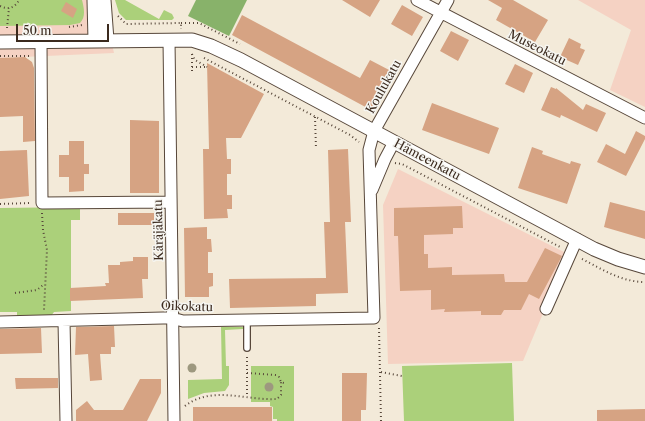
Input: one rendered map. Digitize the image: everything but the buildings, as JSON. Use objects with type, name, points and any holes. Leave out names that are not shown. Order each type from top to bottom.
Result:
[{"type":"street","points":[[94,0],[101,40]]},
{"type":"street","points":[[101,40],[104,0]]},
{"type":"street","name":"Museokatu","points":[[417,0],[645,118]]},
{"type":"street","name":"Koulukatu","points":[[374,318],[369,150],[374,131],[448,0]]},
{"type":"street","name":"Käräjäkatu","points":[[174,421],[169,53],[175,40]]},
{"type":"street","name":"Hämeenkatu","points":[[0,42],[192,40],[211,46],[618,260],[645,266]]},
{"type":"street","points":[[41,42],[42,203],[171,202]]},
{"type":"street","name":"Koulukatu","points":[[371,194],[385,159],[394,142]]},
{"type":"street","points":[[546,309],[577,239]]},
{"type":"street","name":"Oikokatu","points":[[0,322],[172,318],[183,321],[374,318]]},
{"type":"street","points":[[64,321],[66,421]]},
{"type":"lane","points":[[247,320],[247,348]]},
{"type":"path","points":[[0,6],[8,8],[16,4],[19,0]]},
{"type":"path","points":[[7,28],[8,8]]},
{"type":"path","points":[[115,9],[118,16],[126,24],[199,23],[245,47]]},
{"type":"path","points":[[62,28],[80,26],[86,22]]},
{"type":"path","points":[[175,40],[181,23]]},
{"type":"path","points":[[0,28],[13,28]]},
{"type":"path","points":[[169,53],[196,54]]},
{"type":"path","points":[[192,53],[192,71]]},
{"type":"path","points":[[192,53],[195,60],[207,66],[192,67]]},
{"type":"path","points":[[200,56],[350,135],[369,150]]},
{"type":"path","points":[[315,117],[316,149]]},
{"type":"path","points":[[385,159],[394,163],[402,164],[622,279],[631,282],[645,282]]},
{"type":"path","points":[[0,204],[42,203],[43,230],[47,250],[44,284],[44,321]]},
{"type":"path","points":[[14,293],[37,290],[44,284]]},
{"type":"path","points":[[374,318],[379,328],[382,421]]},
{"type":"path","points":[[247,348],[247,396]]},
{"type":"path","points":[[381,372],[402,376]]},
{"type":"path","points":[[184,407],[205,396],[247,396],[267,399],[278,398],[281,394],[283,383],[280,377],[276,375],[247,373]]},
{"type":"shaded area","points":[[0,0],[102,0],[114,53],[0,58]]},
{"type":"shaded area","points":[[578,0],[645,0],[645,107],[610,90],[631,30]]},
{"type":"shaded area","points":[[398,169],[568,254],[523,361],[388,364],[383,205]]},
{"type":"green space","points":[[0,0],[82,0],[84,15],[80,23],[70,25],[0,26]]},
{"type":"green space","points":[[115,0],[125,0],[159,19],[164,10],[172,14],[174,18],[172,20],[126,20],[119,13]]},
{"type":"green space","points":[[196,0],[247,0],[229,36],[188,16]]},
{"type":"green space","points":[[80,207],[80,220],[71,220],[71,311],[54,312],[51,316],[17,317],[17,312],[0,312],[0,208]]},
{"type":"green space","points":[[221,327],[243,327],[243,329],[225,330],[226,366],[229,366],[229,385],[225,391],[204,393],[188,399],[188,380],[222,379]]},
{"type":"green space","points":[[512,363],[514,421],[404,421],[402,366]]},
{"type":"green space","points":[[251,366],[294,366],[294,421],[277,421],[277,419],[273,419],[273,407],[270,406],[270,402],[251,402]]}]
